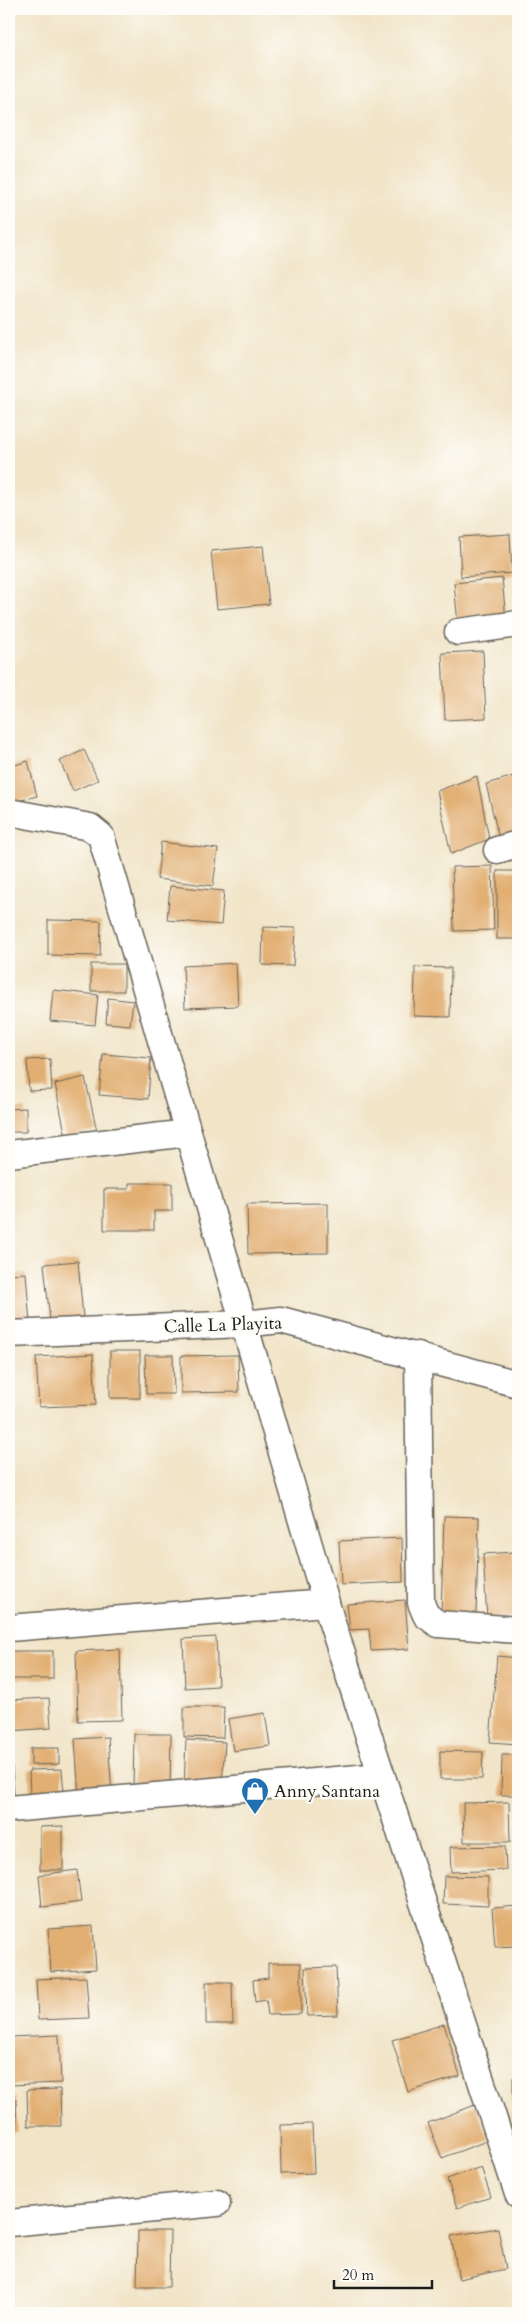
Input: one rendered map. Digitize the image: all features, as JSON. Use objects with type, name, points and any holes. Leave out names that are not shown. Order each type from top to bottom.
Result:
[{"type":"street","points":[[458,632],[518,624]]},
{"type":"street","points":[[9,812],[90,827],[101,836],[242,1324],[326,1603],[516,2185]]},
{"type":"street","points":[[9,1154],[188,1133]]},
{"type":"street","name":"Calle La Playita","points":[[9,1334],[242,1324],[281,1320],[418,1355],[505,1382],[518,1384]]},
{"type":"street","points":[[418,1355],[421,1603],[426,1615],[438,1624],[518,1630]]},
{"type":"street","points":[[9,1628],[326,1603]]},
{"type":"street","points":[[9,1809],[381,1776]]},
{"type":"street","points":[[9,2223],[217,2203]]},
{"type":"building","points":[[510,534],[512,573],[461,577],[459,537]]},
{"type":"building","points":[[263,546],[269,604],[217,609],[211,551]]},
{"type":"building","points":[[502,578],[506,619],[458,624],[454,583]]},
{"type":"building","points":[[483,651],[486,718],[445,720],[442,653]]},
{"type":"building","points":[[84,750],[98,780],[73,791],[60,761]]},
{"type":"building","points":[[28,761],[37,796],[10,803],[9,767]]},
{"type":"building","points":[[477,776],[489,839],[451,854],[437,791]]},
{"type":"building","points":[[514,776],[518,794],[518,832],[499,839],[486,784]]},
{"type":"building","points":[[161,842],[218,849],[213,886],[157,879]]},
{"type":"building","points":[[492,866],[494,930],[454,931],[452,867]]},
{"type":"building","points":[[497,871],[518,871],[518,939],[497,939]]},
{"type":"building","points":[[170,886],[224,891],[221,925],[167,920]]},
{"type":"building","points":[[48,920],[101,921],[100,956],[48,955]]},
{"type":"building","points":[[263,927],[295,928],[293,966],[262,965]]},
{"type":"building","points":[[236,963],[238,1006],[185,1008],[183,966]]},
{"type":"building","points":[[91,964],[124,964],[124,991],[91,991]]},
{"type":"building","points":[[415,967],[451,968],[450,1017],[414,1016]]},
{"type":"building","points":[[53,990],[98,995],[95,1025],[50,1021]]},
{"type":"building","points":[[108,998],[133,1001],[130,1025],[106,1023]]},
{"type":"building","points":[[103,1054],[151,1058],[148,1099],[99,1095]]},
{"type":"building","points":[[50,1059],[52,1090],[29,1091],[27,1060]]},
{"type":"building","points":[[85,1077],[97,1131],[66,1137],[55,1084]]},
{"type":"building","points":[[26,1108],[26,1132],[9,1132],[9,1109]]},
{"type":"building","points":[[129,1183],[172,1183],[172,1211],[154,1211],[154,1230],[104,1230],[104,1189],[129,1189]]},
{"type":"building","points":[[328,1203],[328,1253],[248,1254],[247,1204]]},
{"type":"building","points":[[78,1261],[83,1317],[50,1320],[44,1264]]},
{"type":"building","points":[[26,1273],[30,1323],[9,1325],[9,1274]]},
{"type":"building","points":[[110,1351],[140,1351],[140,1398],[110,1398]]},
{"type":"building","points":[[93,1354],[96,1405],[39,1407],[36,1357]]},
{"type":"building","points":[[145,1355],[173,1355],[174,1394],[146,1394]]},
{"type":"building","points":[[238,1355],[239,1392],[181,1393],[181,1356]]},
{"type":"building","points":[[444,1516],[479,1517],[476,1614],[441,1614]]},
{"type":"building","points":[[402,1538],[403,1582],[341,1585],[339,1541]]},
{"type":"building","points":[[514,1552],[517,1617],[487,1619],[483,1554]]},
{"type":"building","points":[[405,1600],[409,1649],[371,1651],[369,1629],[350,1630],[347,1604]]},
{"type":"building","points":[[216,1637],[218,1686],[185,1688],[183,1639]]},
{"type":"building","points":[[120,1649],[122,1720],[78,1721],[76,1651]]},
{"type":"building","points":[[9,1651],[53,1651],[53,1679],[9,1679]]},
{"type":"building","points":[[497,1656],[518,1658],[518,1744],[490,1742]]},
{"type":"building","points":[[49,1698],[51,1728],[11,1731],[9,1700]]},
{"type":"building","points":[[184,1707],[224,1707],[223,1738],[184,1737]]},
{"type":"building","points":[[265,1713],[270,1746],[233,1751],[228,1719]]},
{"type":"building","points":[[134,1734],[171,1734],[170,1791],[133,1790]]},
{"type":"building","points":[[108,1737],[112,1796],[79,1798],[75,1739]]},
{"type":"building","points":[[186,1740],[225,1742],[222,1788],[184,1786]]},
{"type":"building","points":[[31,1748],[59,1748],[59,1764],[31,1765]]},
{"type":"building","points":[[440,1751],[483,1752],[482,1779],[440,1779]]},
{"type":"building","points":[[9,1755],[11,1755],[15,1805],[9,1806]]},
{"type":"building","points":[[502,1755],[518,1755],[518,1795],[501,1795]]},
{"type":"building","points":[[62,1769],[64,1794],[30,1796],[29,1770]]},
{"type":"building","points":[[509,1802],[510,1842],[464,1842],[463,1803]]},
{"type":"building","points":[[63,1826],[63,1870],[40,1870],[40,1827]]},
{"type":"building","points":[[9,1839],[12,1860],[9,1860]]},
{"type":"building","points":[[505,1846],[506,1870],[451,1872],[450,1847]]},
{"type":"building","points":[[77,1870],[81,1902],[42,1907],[39,1875]]},
{"type":"building","points":[[444,1876],[488,1877],[488,1906],[443,1904]]},
{"type":"building","points":[[518,1906],[518,1946],[495,1947],[492,1908]]},
{"type":"building","points":[[93,1926],[96,1969],[51,1972],[48,1929]]},
{"type":"building","points":[[268,1963],[301,1963],[301,2014],[268,2015],[266,2000],[255,2002],[253,1980],[268,1978]]},
{"type":"building","points":[[336,1967],[338,2015],[307,2016],[305,1968]]},
{"type":"building","points":[[86,1977],[89,2018],[38,2020],[36,1979]]},
{"type":"building","points":[[206,1982],[232,1982],[233,2024],[206,2024]]},
{"type":"building","points":[[444,2024],[460,2076],[408,2092],[392,2040]]},
{"type":"building","points":[[59,2035],[61,2083],[9,2085],[9,2037]]},
{"type":"building","points":[[513,2078],[518,2078],[518,2119],[513,2119]]},
{"type":"building","points":[[60,2089],[61,2126],[28,2126],[27,2090]]},
{"type":"building","points":[[16,2098],[17,2132],[9,2132],[9,2099]]},
{"type":"building","points":[[475,2105],[489,2140],[442,2158],[428,2123]]},
{"type":"building","points":[[312,2124],[314,2173],[281,2174],[280,2125]]},
{"type":"building","points":[[481,2167],[491,2197],[457,2208],[447,2179]]},
{"type":"building","points":[[498,2228],[506,2269],[459,2279],[451,2236]]},
{"type":"building","points":[[138,2231],[170,2231],[169,2287],[137,2287]]},
{"type":"place","name":"Anny Santana","points":[[255,1815]]}]
